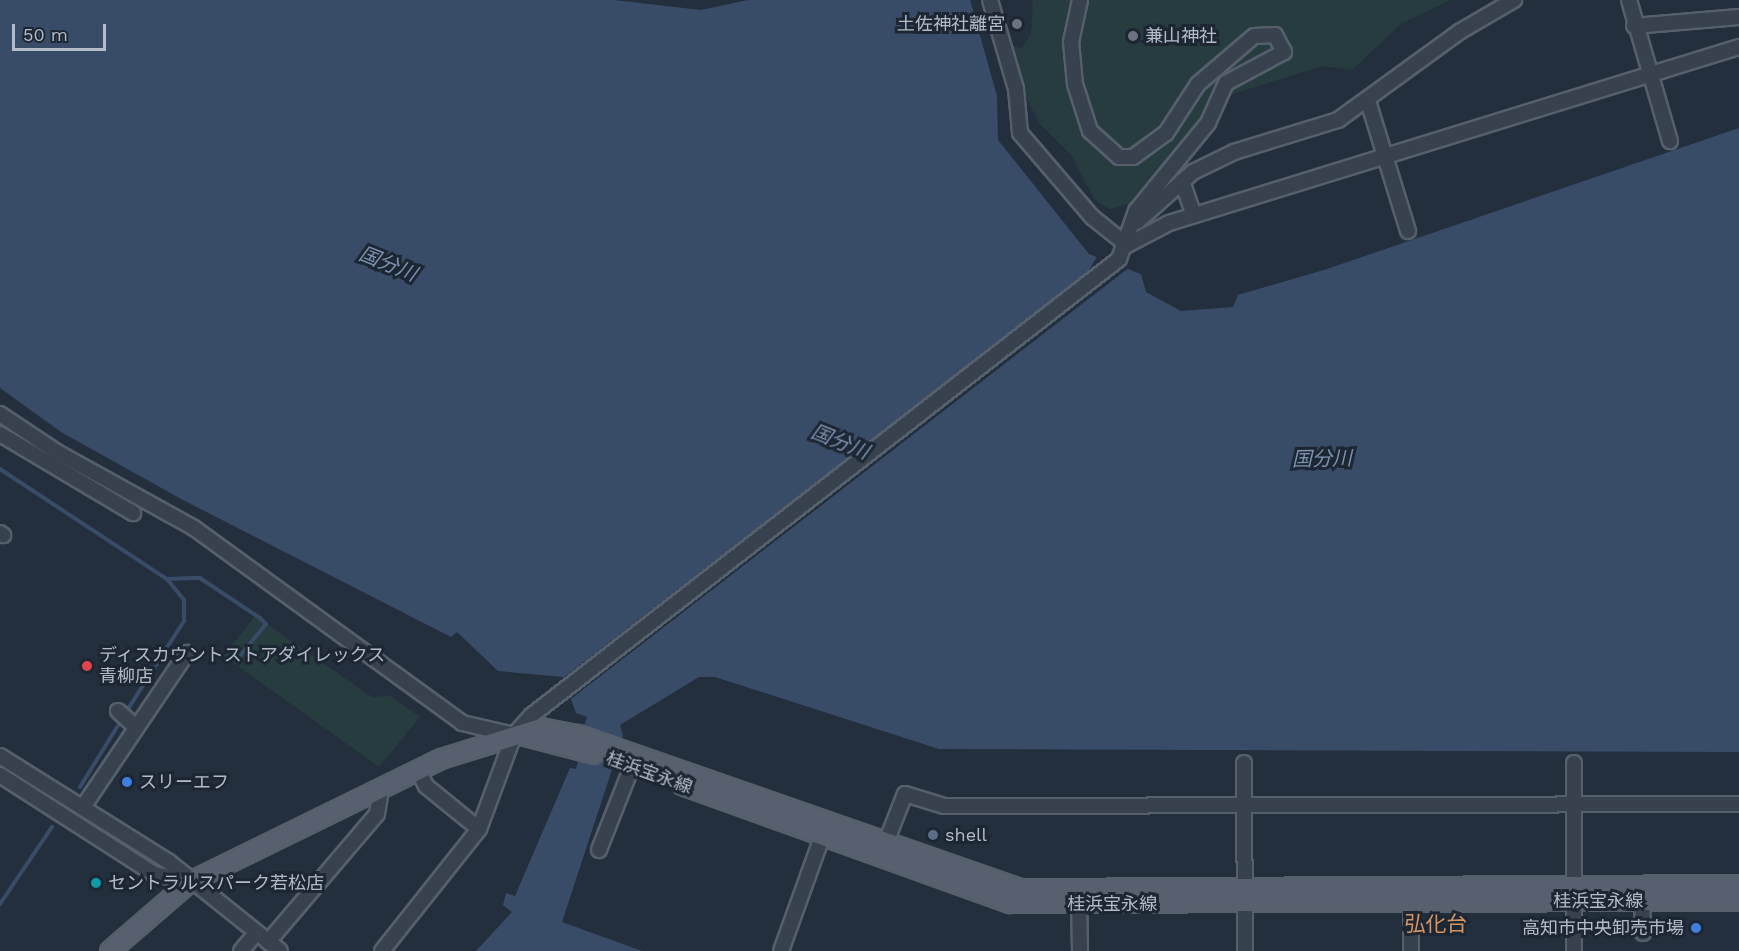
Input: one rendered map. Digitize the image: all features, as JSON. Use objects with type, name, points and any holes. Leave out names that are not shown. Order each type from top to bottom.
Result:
[{"type":"main road","name":"桂浜宝永線","points":[[514,735],[576,741],[883,850],[999,885],[1079,897],[1642,893],[1739,885]]},
{"type":"main road","points":[[110,951],[190,882],[418,770],[514,735]]},
{"type":"main road","name":"桂浜宝永線","points":[[1642,893],[1739,901]]},
{"type":"street","points":[[990,0],[1016,89],[1020,133],[1092,217],[1127,245]]},
{"type":"street","points":[[382,951],[479,830],[514,735],[554,695],[1119,260],[1127,245],[1136,211],[1208,123],[1226,83],[1278,60],[1283,45],[1275,35],[1254,36],[1198,84],[1166,133],[1133,157],[1119,157],[1090,131],[1075,84],[1071,42],[1080,0]]},
{"type":"street","points":[[1133,226],[1182,181],[1227,156],[1338,120],[1368,101],[1459,32],[1514,0]]},
{"type":"street","points":[[1629,0],[1634,26],[1670,141]]},
{"type":"street","points":[[1634,26],[1739,17]]},
{"type":"street","points":[[1127,245],[1194,215],[1649,77],[1739,47]]},
{"type":"street","points":[[1368,101],[1408,231]]},
{"type":"street","points":[[1182,181],[1182,194],[1194,215]]},
{"type":"street","points":[[0,414],[57,452],[194,528],[462,723],[514,735]]},
{"type":"street","points":[[0,434],[133,513]]},
{"type":"street","points":[[83,807],[187,652]]},
{"type":"street","points":[[118,711],[136,727]]},
{"type":"street","points":[[0,756],[83,807],[190,882],[280,951]]},
{"type":"street","points":[[599,850],[627,759]]},
{"type":"street","points":[[1244,763],[1245,951]]},
{"type":"street","points":[[1574,763],[1574,951]]},
{"type":"street","points":[[418,770],[426,786],[479,830]]},
{"type":"street","points":[[0,775],[154,874],[190,882]]},
{"type":"street","points":[[268,942],[377,814],[381,788]]},
{"type":"street","points":[[883,850],[905,794],[944,806],[1739,804]]},
{"type":"street","points":[[781,951],[825,830]]},
{"type":"street","points":[[1642,893],[1643,933]]},
{"type":"street","points":[[1412,895],[1412,951]]},
{"type":"street","points":[[1079,897],[1080,951]]},
{"type":"street","points":[[241,951],[256,933]]},
{"type":"green space","points":[[1033,0],[1451,0],[1402,23],[1352,70],[1323,66],[1232,94],[1132,203],[1110,209],[1095,200],[1071,155],[1039,123],[1020,85],[1005,42],[1021,49],[1031,34]]},
{"type":"green space","points":[[255,616],[372,697],[391,696],[420,717],[379,767],[224,656]]},
{"type":"water","name":"国分川","points":[[0,0],[614,0],[701,10],[748,0],[970,0],[997,96],[998,140],[1089,254],[1141,274],[1146,292],[1181,311],[1233,307],[1238,295],[1324,270],[1739,128],[1739,752],[939,749],[715,677],[699,677],[620,725],[623,736],[562,922],[642,951],[476,951],[512,912],[503,905],[506,893],[515,896],[570,768],[576,769],[578,761],[573,759],[587,717],[576,713],[563,677],[498,671],[457,632],[451,637],[183,500],[61,432],[0,388]]},
{"type":"pier","points":[[1098,255],[1130,267],[567,702],[559,681],[1087,273]]},
{"type":"waterway","points":[[0,469],[167,579],[184,600],[184,621],[126,712]]},
{"type":"waterway","points":[[167,579],[200,578],[266,624],[241,655]]},
{"type":"waterway","points":[[80,787],[122,719]]},
{"type":"waterway","points":[[0,904],[52,827]]},
{"type":"place","name":"土佐神社離宮","points":[[1017,24]]},
{"type":"place","name":"兼山神社","points":[[1133,36]]},
{"type":"place","name":"ディスカウントストアダイレックス 青柳店","points":[[87,666]]},
{"type":"place","name":"スリーエフ","points":[[127,782]]},
{"type":"place","name":"shell","points":[[933,835]]},
{"type":"place","name":"セントラルスパーク若松店","points":[[96,883]]},
{"type":"place","name":"高知市中央卸売市場","points":[[1696,928]]},
{"type":"district","name":"弘化台","points":[[1436,924]]}]
